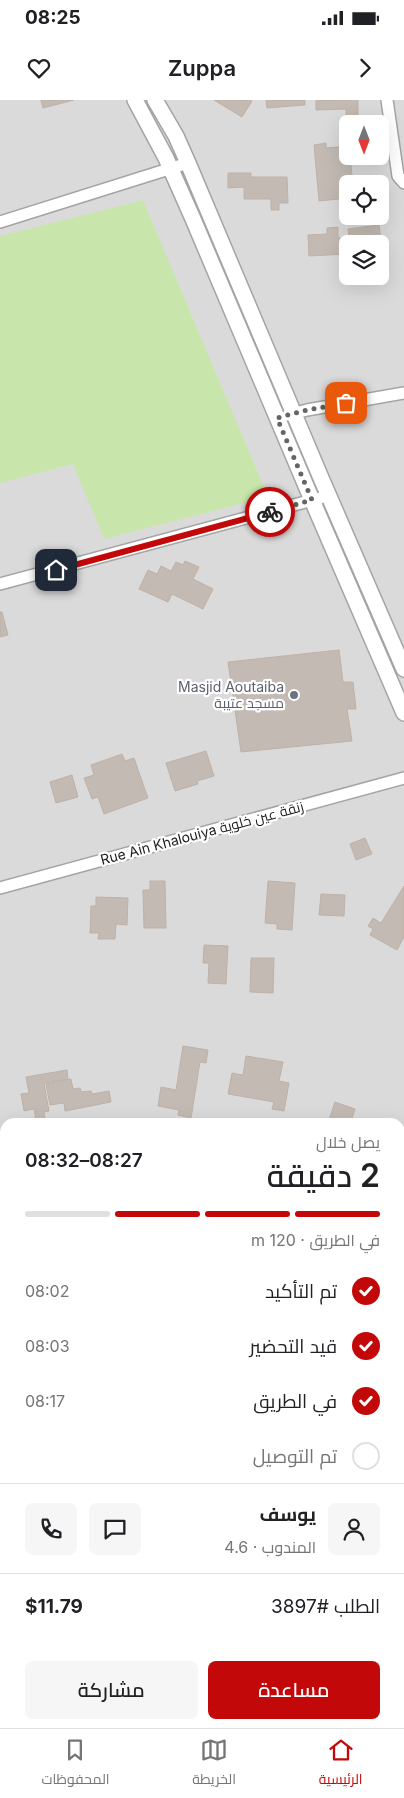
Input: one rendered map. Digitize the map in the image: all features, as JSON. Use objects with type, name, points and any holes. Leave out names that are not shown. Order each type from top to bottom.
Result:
[{"type":"street","points":[[135,100],[171,169],[404,713]]},
{"type":"street","points":[[155,100],[176,136],[188,163],[328,495],[404,669]]},
{"type":"street","points":[[387,100],[398,176],[404,183]]},
{"type":"street","points":[[0,222],[188,163]]},
{"type":"street","points":[[277,418],[293,413],[404,393]]},
{"type":"street","points":[[0,584],[328,495]]},
{"type":"street","name":"Rue Ain Khalouiya زنقة عين خلوية","points":[[0,888],[404,778]]},
{"type":"shaded area","points":[[0,100],[404,100],[404,1118],[0,1118]]},
{"type":"green space","points":[[143,200],[268,497],[104,539],[73,464],[0,483],[0,236]]},
{"type":"building","points":[[41,100],[74,100],[43,108]]},
{"type":"building","points":[[214,100],[251,100],[252,101],[242,117]]},
{"type":"building","points":[[266,100],[305,100],[305,105],[267,108]]},
{"type":"building","points":[[316,100],[358,100],[358,115],[346,115],[346,109],[316,110]]},
{"type":"building","points":[[326,143],[326,148],[339,147],[339,165],[351,165],[352,175],[339,175],[339,199],[319,201],[314,145]]},
{"type":"building","points":[[228,173],[251,173],[251,177],[287,177],[288,203],[279,203],[279,210],[271,210],[271,199],[244,199],[244,187],[228,188]]},
{"type":"building","points":[[379,225],[380,235],[349,235],[348,229]]},
{"type":"building","points":[[338,227],[339,254],[309,256],[308,235],[327,234],[327,228]]},
{"type":"building","points":[[185,561],[199,567],[193,579],[213,589],[203,609],[172,594],[168,602],[139,589],[148,570],[157,574],[161,566],[171,571],[176,562],[183,565]]},
{"type":"building","points":[[0,612],[2,612],[8,635],[0,637]]},
{"type":"building","name":"Masjid Aoutaiba مسجد عتيبة","points":[[339,650],[343,682],[353,682],[356,709],[347,709],[352,741],[241,752],[228,662]]},
{"type":"building","points":[[206,751],[214,776],[197,781],[198,784],[175,791],[166,763]]},
{"type":"building","points":[[122,754],[125,761],[134,758],[148,798],[104,814],[98,797],[92,799],[84,778],[94,775],[91,765]]},
{"type":"building","points":[[72,775],[78,797],[56,803],[50,782]]},
{"type":"building","points":[[365,838],[372,854],[356,860],[350,844]]},
{"type":"building","points":[[150,881],[165,881],[166,928],[144,928],[143,890],[150,890]]},
{"type":"building","points":[[268,881],[295,883],[292,930],[277,929],[277,924],[265,923]]},
{"type":"building","points":[[404,886],[404,937],[397,950],[370,935],[373,929],[368,926],[373,918],[381,923]]},
{"type":"building","points":[[321,894],[345,895],[344,916],[319,915]]},
{"type":"building","points":[[96,897],[128,898],[127,925],[116,924],[115,939],[98,939],[99,933],[90,933],[91,906],[96,906]]},
{"type":"building","points":[[204,945],[228,946],[226,984],[208,983],[209,963],[203,963]]},
{"type":"building","points":[[251,958],[274,958],[273,993],[250,992]]},
{"type":"building","points":[[183,1046],[208,1050],[206,1063],[200,1062],[191,1118],[178,1115],[179,1110],[158,1106],[161,1087],[176,1090]]},
{"type":"building","points":[[246,1056],[283,1062],[279,1081],[289,1083],[284,1111],[272,1109],[274,1102],[228,1094],[232,1073],[243,1075]]},
{"type":"building","points":[[67,1070],[68,1079],[44,1083],[49,1111],[44,1112],[45,1118],[36,1118],[34,1109],[24,1111],[21,1094],[29,1093],[26,1077]]},
{"type":"building","points":[[71,1079],[73,1089],[80,1088],[81,1092],[91,1091],[92,1094],[109,1091],[111,1102],[65,1111],[64,1103],[50,1105],[46,1084]]},
{"type":"building","points":[[335,1102],[355,1109],[352,1118],[330,1118]]},
{"type":"way so far","points":[[270,512],[312,500],[277,418],[346,403]]},
{"type":"place","name":"Masjid Aoutaiba مسجد عتيبة","points":[[294,695]]},
{"type":"route","points":[[56,570],[270,512]]}]
